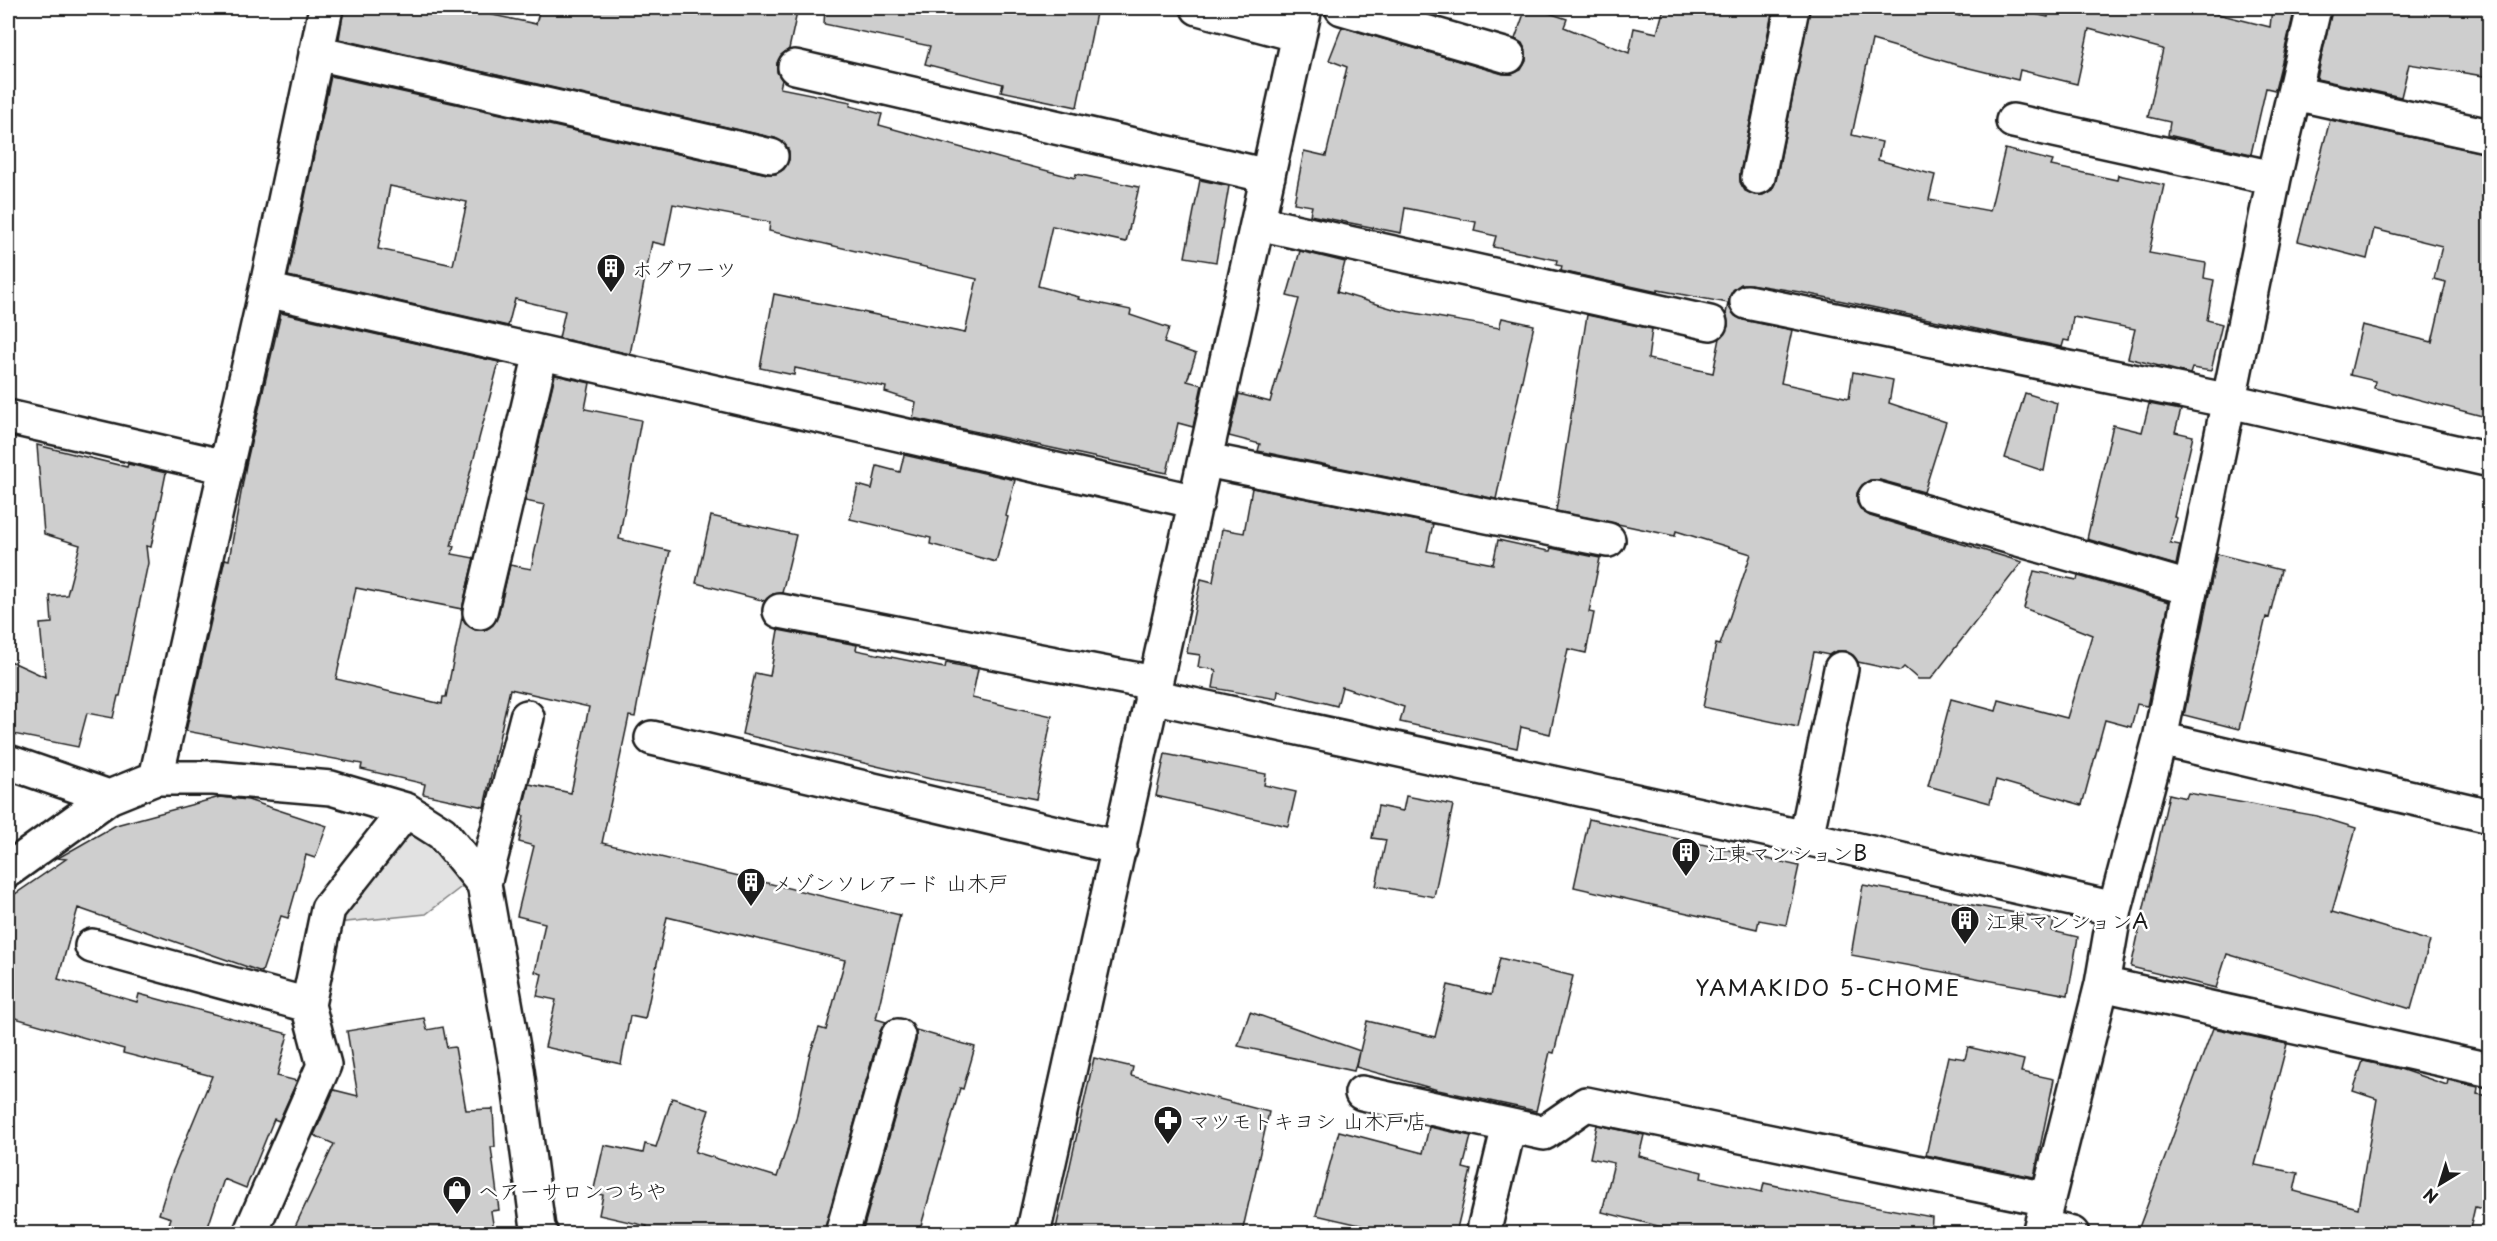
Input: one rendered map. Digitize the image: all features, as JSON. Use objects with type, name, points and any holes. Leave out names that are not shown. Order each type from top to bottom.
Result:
[{"type":"street","points":[[156,778],[266,291],[326,8]]},
{"type":"street","points":[[1033,1233],[1302,21],[1198,8]]},
{"type":"street","points":[[1342,8],[1508,56]]},
{"type":"street","points":[[1758,177],[1792,8]]},
{"type":"street","points":[[2042,1220],[2102,984],[2115,909],[2160,739],[2274,178],[2314,8]]},
{"type":"street","points":[[316,52],[771,156]]},
{"type":"street","points":[[795,68],[1268,176]]},
{"type":"street","points":[[2294,93],[2490,136]]},
{"type":"street","points":[[2013,121],[2274,178]]},
{"type":"street","points":[[1258,223],[1710,323]]},
{"type":"street","points":[[266,291],[1197,502]]},
{"type":"street","points":[[1747,302],[2230,401],[2490,460]]},
{"type":"street","points":[[480,612],[541,353]]},
{"type":"street","points":[[8,417],[226,467]]},
{"type":"street","points":[[1206,460],[1608,540]]},
{"type":"street","points":[[1875,498],[2189,588]]},
{"type":"street","points":[[780,611],[1153,690],[2115,909]]},
{"type":"street","points":[[1806,838],[1841,669]]},
{"type":"street","points":[[527,717],[484,884],[517,1070],[538,1228],[541,1233]]},
{"type":"street","points":[[652,738],[1120,848]]},
{"type":"street","points":[[2160,739],[2490,816]]},
{"type":"street","points":[[8,762],[109,797]]},
{"type":"street","points":[[8,870],[109,797],[156,778],[214,778],[332,788],[406,810],[442,833],[484,884]]},
{"type":"street","points":[[250,1233],[324,1065],[308,1005],[328,909],[406,810]]},
{"type":"street","points":[[92,946],[308,1005]]},
{"type":"street","points":[[2102,984],[2490,1070]]},
{"type":"street","points":[[842,1233],[898,1036]]},
{"type":"street","points":[[1362,1093],[1544,1133],[1587,1104],[2042,1220],[2072,1233]]},
{"type":"street","points":[[1483,1233],[1509,1126]]},
{"type":"shaded area","points":[[406,810],[477,875],[426,914],[326,924]]},
{"type":"building","points":[[344,8],[459,8],[536,24],[540,8],[798,8],[789,49],[781,55],[777,63],[777,72],[782,80],[780,88],[851,102],[850,106],[882,114],[879,125],[1075,178],[1076,174],[1139,187],[1126,242],[1052,226],[1038,286],[1079,297],[1078,299],[1131,310],[1130,315],[1169,328],[1164,343],[1196,354],[1187,381],[1202,385],[1193,427],[1178,423],[1167,473],[913,418],[916,402],[885,392],[886,387],[795,368],[794,375],[760,368],[774,294],[965,333],[977,279],[769,231],[770,222],[673,204],[665,245],[652,242],[630,354],[559,338],[565,311],[515,299],[508,326],[288,276],[331,76],[767,174],[776,174],[784,169],[789,160],[789,151],[784,143],[775,138],[339,39]],"holes":[[[390,186],[467,202],[453,265],[378,249]]]},
{"type":"building","points":[[825,8],[1097,8],[1077,107],[1001,91],[1003,84],[925,64],[930,46],[824,24]]},
{"type":"building","points":[[1526,8],[1534,8],[1567,19],[1564,27],[1629,53],[1634,28],[1657,33],[1664,8],[1773,8],[1740,173],[1740,182],[1745,191],[1763,195],[1772,190],[1776,181],[1810,8],[1928,8],[1960,16],[1962,8],[2008,8],[2048,17],[2050,8],[2194,8],[2270,27],[2272,8],[2295,8],[2275,90],[2266,88],[2251,154],[2168,135],[2170,122],[2148,117],[2163,49],[2089,29],[2077,84],[2020,70],[2018,80],[1872,40],[1852,135],[1882,142],[1878,160],[1935,175],[1929,200],[1990,211],[2005,149],[2053,161],[2051,166],[2117,180],[2118,175],[2164,185],[2149,253],[2206,263],[2204,278],[2214,280],[2207,320],[2222,324],[2211,371],[2192,368],[2190,374],[2128,358],[2135,329],[2073,317],[2069,341],[2064,340],[2062,347],[1800,292],[1750,284],[1741,284],[1733,290],[1729,299],[1729,307],[1735,316],[1743,320],[1792,330],[1781,383],[1849,398],[1853,372],[1893,380],[1889,403],[1946,422],[1924,492],[1880,480],[1870,480],[1862,485],[1857,493],[1857,503],[1862,511],[1870,516],[2022,562],[1931,679],[1918,679],[1904,667],[1900,671],[1858,662],[1853,655],[1845,651],[1836,651],[1829,655],[1814,652],[1798,727],[1703,707],[1716,644],[1720,645],[1751,554],[1676,531],[1675,536],[1556,511],[1587,315],[1652,329],[1648,359],[1713,373],[1720,338],[1728,326],[1726,314],[1728,303],[1658,290],[1658,292],[1561,271],[1562,266],[1556,265],[1557,260],[1493,247],[1496,236],[1474,231],[1476,222],[1405,208],[1401,233],[1310,215],[1312,206],[1294,203],[1304,151],[1326,156],[1347,67],[1329,60],[1342,27],[1503,74],[1512,74],[1521,70],[1526,61],[1526,51],[1522,43],[1515,39]]},
{"type":"building","points":[[2332,8],[2490,8],[2490,77],[2409,64],[2401,97],[2317,79]]},
{"type":"building","points":[[2330,120],[2490,154],[2490,418],[2374,388],[2375,381],[2350,375],[2362,325],[2432,342],[2446,282],[2434,279],[2442,246],[2374,229],[2367,259],[2298,241]]},
{"type":"building","points":[[1200,180],[1229,186],[1216,262],[1185,257]]},
{"type":"building","points":[[1300,251],[1345,262],[1337,292],[1397,310],[1499,328],[1502,318],[1534,325],[1496,499],[1258,451],[1260,444],[1229,436],[1239,394],[1270,402],[1299,299],[1287,296]]},
{"type":"building","points":[[281,313],[499,362],[451,546],[454,546],[452,554],[474,558],[462,609],[356,588],[336,679],[442,704],[443,697],[446,697],[462,617],[467,625],[475,630],[485,630],[493,625],[498,616],[510,565],[531,569],[545,505],[525,501],[555,375],[590,383],[585,409],[641,420],[619,539],[670,551],[651,631],[635,717],[629,716],[602,843],[900,915],[876,1019],[886,1022],[880,1031],[824,1233],[645,1233],[647,1226],[599,1215],[603,1195],[593,1193],[604,1145],[643,1153],[645,1144],[656,1147],[672,1098],[709,1110],[695,1152],[777,1177],[796,1119],[809,1057],[819,1028],[826,1030],[845,960],[667,917],[645,1019],[630,1016],[621,1064],[545,1047],[556,1000],[537,996],[542,974],[535,972],[545,923],[517,916],[534,846],[519,842],[524,816],[521,815],[529,784],[571,793],[589,707],[510,689],[484,807],[423,794],[425,784],[361,769],[362,764],[186,731],[225,559],[229,560],[246,465]]},
{"type":"building","points":[[2025,393],[2057,403],[2044,471],[2005,458]]},
{"type":"building","points":[[2149,404],[2181,410],[2175,432],[2193,436],[2170,543],[2180,545],[2176,565],[2087,539],[2113,425],[2142,432]]},
{"type":"building","points":[[37,445],[127,467],[128,464],[166,473],[151,547],[146,546],[148,563],[120,696],[118,696],[113,718],[87,713],[78,747],[8,733],[8,660],[45,677],[40,624],[52,623],[50,596],[67,595],[80,545],[44,534]]},
{"type":"building","points":[[904,455],[1015,480],[996,562],[930,544],[931,538],[850,519],[858,485],[872,489],[877,466],[900,472]]},
{"type":"building","points":[[1252,488],[1433,524],[1427,551],[1493,564],[1498,540],[1548,551],[1551,548],[1600,558],[1589,612],[1594,613],[1586,653],[1568,649],[1550,734],[1521,727],[1517,748],[1400,722],[1404,707],[1342,687],[1337,706],[1278,691],[1277,699],[1213,688],[1216,670],[1198,667],[1200,655],[1187,653],[1190,633],[1201,579],[1213,582],[1222,529],[1244,533]]},
{"type":"building","points":[[711,516],[796,535],[782,593],[773,594],[765,601],[696,583]]},
{"type":"building","points":[[2217,554],[2281,570],[2269,618],[2266,617],[2239,729],[2184,715]]},
{"type":"building","points":[[2034,571],[2077,580],[2078,576],[2169,602],[2147,706],[2137,704],[2131,727],[2105,720],[2082,805],[1996,780],[1990,803],[1928,786],[1951,699],[1996,711],[1999,700],[2067,718],[2092,635],[2024,608]]},
{"type":"building","points":[[778,630],[857,645],[856,650],[945,668],[946,663],[978,669],[972,698],[1052,716],[1036,799],[931,779],[742,734],[755,673],[770,676]]},
{"type":"building","points":[[1165,754],[1266,774],[1264,785],[1296,792],[1288,826],[1156,796]]},
{"type":"building","points":[[2188,793],[2317,816],[2356,828],[2332,912],[2430,941],[2411,1009],[2227,954],[2216,988],[2131,967],[2169,794],[2186,798]]},
{"type":"building","points":[[1406,796],[1453,805],[1434,897],[1376,886],[1386,840],[1372,838],[1378,806],[1403,811]]},
{"type":"building","points":[[220,797],[248,800],[327,826],[315,858],[306,855],[288,918],[281,916],[262,972],[78,908],[58,979],[137,1002],[139,994],[288,1034],[277,1076],[297,1081],[279,1121],[274,1119],[246,1188],[224,1179],[206,1233],[166,1233],[171,1218],[159,1214],[171,1175],[212,1076],[123,1053],[124,1049],[8,1016],[8,899],[66,859],[58,858],[116,825]]},
{"type":"building","name":"江東マンションB","points":[[1589,819],[1799,866],[1786,925],[1759,920],[1757,929],[1574,887]]},
{"type":"building","name":"江東マンションA","points":[[1863,885],[2054,920],[2052,931],[2078,937],[2068,995],[1851,955]]},
{"type":"building","points":[[1500,958],[1573,976],[1554,1053],[1550,1052],[1536,1111],[1438,1090],[1356,1067],[1359,1052],[1354,1071],[1238,1046],[1250,1012],[1360,1051],[1367,1021],[1435,1037],[1448,985],[1491,995]]},
{"type":"building","points":[[424,1018],[427,1030],[443,1027],[447,1048],[455,1047],[466,1110],[493,1109],[495,1147],[491,1147],[499,1210],[491,1211],[494,1230],[469,1233],[292,1233],[334,1144],[314,1135],[334,1090],[358,1096],[347,1031]]},
{"type":"building","points":[[2213,1028],[2287,1044],[2255,1165],[2298,1173],[2294,1191],[2358,1208],[2377,1099],[2353,1091],[2363,1061],[2400,1069],[2447,1085],[2448,1080],[2478,1087],[2477,1094],[2490,1096],[2490,1211],[2475,1207],[2469,1233],[2137,1233]]},
{"type":"building","points":[[916,1030],[975,1047],[963,1089],[960,1088],[919,1233],[862,1233],[916,1041]]},
{"type":"building","points":[[1968,1047],[2024,1060],[2021,1072],[2054,1079],[2034,1177],[1926,1155],[1948,1056],[1965,1059]]},
{"type":"building","name":"マツモトキヨシ 山木戸店","points":[[1094,1058],[1133,1067],[1131,1076],[1269,1112],[1242,1233],[1055,1233]]},
{"type":"building","points":[[1597,1125],[1644,1135],[1639,1156],[1702,1172],[1701,1178],[1762,1192],[1764,1183],[1932,1217],[1931,1233],[1686,1233],[1602,1212],[1614,1163],[1590,1158]]},
{"type":"building","points":[[1429,1127],[1471,1136],[1463,1168],[1471,1170],[1456,1233],[1395,1233],[1316,1215],[1339,1131],[1423,1153]]},
{"type":"place","name":"ホグワーツ","points":[[611,294]]},
{"type":"place","name":"江東マンションB","points":[[1686,878]]},
{"type":"place","name":"メゾンソレアード 山木戸","points":[[751,908]]},
{"type":"place","name":"江東マンションA","points":[[1965,946]]},
{"type":"place","name":"マツモトキヨシ 山木戸店","points":[[1168,1146]]},
{"type":"place","name":"ヘアーサロンつちや","points":[[457,1216]]},
{"type":"district","name":"YAMAKIDO 5-CHOME","points":[[1828,986]]}]
